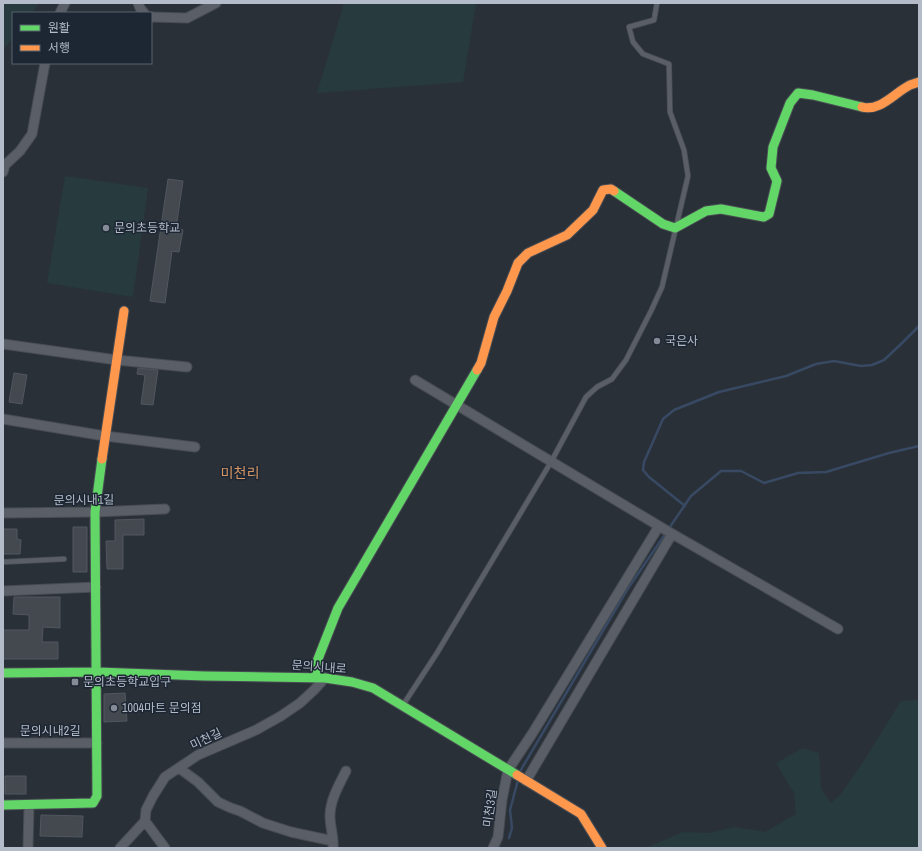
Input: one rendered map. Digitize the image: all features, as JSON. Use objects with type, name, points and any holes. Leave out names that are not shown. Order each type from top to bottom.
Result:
[{"type":"street","points":[[60,12],[65,3]]},
{"type":"street","points":[[138,3],[143,12]]},
{"type":"street","points":[[152,17],[187,18],[216,3]]},
{"type":"street","points":[[3,172],[5,165],[20,151],[32,134],[44,64]]},
{"type":"street","points":[[320,678],[316,664],[338,608],[481,363],[494,317],[507,291],[518,263],[528,253],[567,235],[593,210],[603,190],[611,189],[663,224],[675,228],[706,210],[721,209],[764,217],[769,214],[777,181],[771,168],[773,147],[790,103],[798,93],[814,95],[866,108],[876,107],[910,85],[919,82]]},
{"type":"street","name":"문의시내2길","points":[[3,805],[93,804],[98,796],[95,512],[124,311]]},
{"type":"street","points":[[3,344],[117,360],[187,367]]},
{"type":"street","points":[[415,380],[665,530],[838,629]]},
{"type":"street","points":[[3,419],[106,436],[195,447]]},
{"type":"street","name":"문의시내1길","points":[[3,513],[95,512],[165,509]]},
{"type":"street","points":[[511,771],[532,734],[665,530]]},
{"type":"street","points":[[524,779],[665,530]]},
{"type":"street","points":[[3,591],[96,587]]},
{"type":"street","name":"문의시내로","points":[[3,673],[97,672],[320,678],[352,682],[373,688],[581,814],[602,848]]},
{"type":"street","name":"미천길","points":[[145,821],[146,810],[165,777],[198,755],[256,730],[281,716],[300,703],[314,690],[320,678]]},
{"type":"street","name":"문의시내2길","points":[[3,743],[97,743]]},
{"type":"street","points":[[179,768],[198,782],[218,802],[263,823],[333,845],[330,815],[331,806],[346,771]]},
{"type":"street","name":"미천3길","points":[[493,848],[498,837],[502,800],[511,771]]},
{"type":"street","points":[[28,848],[29,805]]},
{"type":"street","points":[[120,848],[145,821],[164,848]]},
{"type":"lane","points":[[403,706],[437,653],[551,462],[586,397],[597,387],[612,379],[626,360],[652,311],[662,287],[688,176],[684,150],[670,112],[669,64],[643,54],[634,42],[629,27],[654,20],[656,3]]},
{"type":"lane","points":[[3,562],[64,559]]},
{"type":"green space","points":[[3,3],[39,3],[33,12],[12,12],[12,39],[3,50]]},
{"type":"green space","points":[[344,3],[476,3],[463,82],[317,93]]},
{"type":"green space","points":[[65,176],[148,188],[133,297],[47,283]]},
{"type":"green space","points":[[919,700],[919,848],[648,848],[683,832],[710,833],[734,827],[765,832],[796,814],[794,793],[776,763],[803,748],[819,753],[821,789],[831,803],[841,794],[901,701]]},
{"type":"building","points":[[168,179],[183,181],[176,228],[183,230],[179,252],[172,251],[165,303],[150,301]]},
{"type":"building","points":[[138,368],[158,370],[153,405],[141,404],[145,375],[137,374]]},
{"type":"building","points":[[14,373],[27,375],[22,404],[9,402]]},
{"type":"building","points":[[144,519],[144,535],[123,535],[123,569],[107,569],[106,541],[115,541],[115,520]]},
{"type":"building","points":[[73,527],[87,527],[87,572],[73,572]]},
{"type":"building","points":[[3,529],[17,529],[17,539],[21,540],[20,554],[3,554]]},
{"type":"building","points":[[14,597],[60,597],[60,628],[43,627],[42,642],[58,642],[58,659],[3,659],[3,630],[29,630],[29,615],[13,614]]},
{"type":"building","name":"1004마트 문의점","points":[[125,693],[127,721],[104,722],[104,694]]},
{"type":"building","points":[[5,776],[26,776],[26,794],[5,794]]},
{"type":"building","points":[[41,815],[83,816],[82,837],[40,836]]},
{"type":"waterway","points":[[685,506],[649,477],[643,470],[644,462],[663,419],[674,410],[719,392],[786,376],[816,364],[834,361],[861,366],[872,365],[884,360],[919,326]]},
{"type":"waterway","points":[[520,772],[627,590],[691,496],[721,471],[741,471],[764,483],[798,473],[826,472],[889,453],[919,446]]},
{"type":"waterway","points":[[509,838],[512,828],[510,810],[518,780]]},
{"type":"traffic: fast","points":[[614,191],[663,224],[675,228],[706,211],[721,209],[764,217],[769,214],[777,181],[771,168],[773,147],[790,103],[798,93],[813,95],[862,107]]},
{"type":"traffic: fast","points":[[316,678],[316,664],[338,608],[477,370]]},
{"type":"traffic: fast","points":[[3,805],[93,803],[97,796],[95,512],[102,459]]},
{"type":"traffic: fast","points":[[3,673],[97,672],[325,678],[352,682],[373,688],[517,775]]},
{"type":"traffic: slow","points":[[862,107],[875,107],[887,101],[904,88],[919,82]]},
{"type":"traffic: slow","points":[[477,370],[481,363],[494,317],[507,291],[518,263],[528,253],[567,235],[593,210],[603,190],[611,189],[614,191]]},
{"type":"traffic: slow","points":[[102,459],[124,311]]},
{"type":"traffic: slow","points":[[517,775],[581,814],[602,848]]},
{"type":"place","name":"문의초등학교","points":[[106,228]]},
{"type":"place","name":"국은사","points":[[657,341]]},
{"type":"place","name":"문의초등학교입구","points":[[75,682]]},
{"type":"place","name":"1004마트 문의점","points":[[114,708]]},
{"type":"district","name":"미천리","points":[[240,473]]}]
